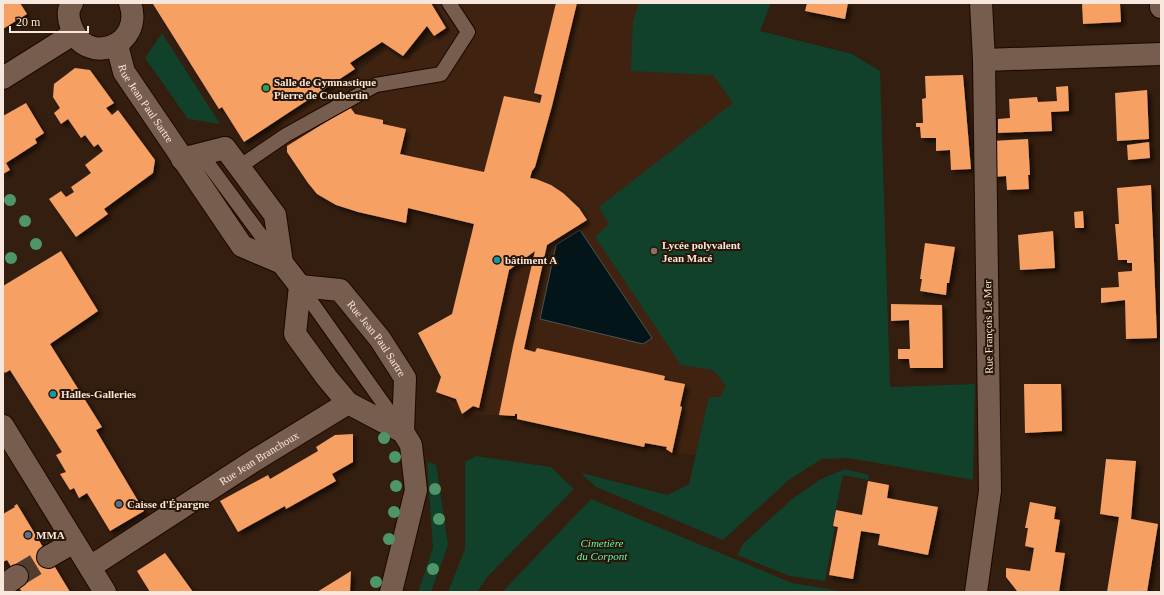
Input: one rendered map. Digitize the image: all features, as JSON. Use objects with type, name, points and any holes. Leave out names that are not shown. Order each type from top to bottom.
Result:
[{"type":"street","points":[[72,3],[69,7],[68,18],[73,34],[81,42],[92,48],[106,48],[117,45],[128,33],[133,23],[133,11],[130,3]]},
{"type":"street","name":"Rue François Le Mer","points":[[976,592],[990,491],[984,60],[981,3]]},
{"type":"street","points":[[3,78],[73,34]]},
{"type":"street","name":"Rue Jean Paul Sartre","points":[[117,45],[124,72],[242,246],[282,263],[300,286],[340,290],[380,339],[405,378],[403,432],[411,445],[416,490],[391,592]]},
{"type":"street","points":[[984,60],[1161,54]]},
{"type":"street","name":"Rue Jean Paul Sartre","points":[[182,159],[225,148],[275,215],[282,263]]},
{"type":"street","points":[[300,286],[295,334],[327,378],[348,403],[403,432]]},
{"type":"street","name":"Rue Jean Branchoux","points":[[90,567],[255,460],[348,403]]},
{"type":"street","points":[[6,439],[105,592]]},
{"type":"street","points":[[48,557],[74,542]]},
{"type":"lane","points":[[239,167],[286,135],[376,85],[441,74],[468,32],[449,3]]},
{"type":"lane","points":[[300,286],[403,432]]},
{"type":"shaded area","name":"Lycée polyvalent Jean Macé","points":[[435,3],[757,3],[730,89],[859,277],[803,463],[672,453],[666,449],[666,447],[645,443],[644,447],[517,419],[517,415],[515,414],[515,416],[462,414],[436,392],[441,377],[418,333],[452,314],[474,224],[408,208],[336,205],[317,194],[308,183],[287,146],[286,135],[279,121],[363,67],[388,49],[403,60],[450,30]]},
{"type":"shaded area","points":[[580,230],[652,338],[643,344],[540,319],[556,245]]},
{"type":"green space","points":[[639,3],[771,3],[760,31],[852,54],[880,71],[890,387],[975,384],[973,480],[849,458],[822,459],[790,479],[723,540],[596,487],[581,473],[668,495],[689,484],[709,397],[720,397],[726,386],[713,370],[681,365],[595,237],[609,224],[599,207],[733,103],[713,75],[631,71],[633,21]]},
{"type":"green space","points":[[162,33],[220,124],[188,119],[145,58]]},
{"type":"green space","points":[[476,456],[551,467],[574,489],[487,577],[477,592],[448,592],[465,549],[465,462]]},
{"type":"green space","points":[[427,462],[436,464],[448,545],[431,592],[418,592],[433,548]]},
{"type":"green space","points":[[845,469],[869,475],[868,480],[843,475],[832,527],[835,528],[825,581],[790,576],[737,555],[743,544],[792,499],[821,479]]},
{"type":"green space","name":"Cimetière du Corpont","points":[[591,499],[792,583],[846,592],[502,592]]},
{"type":"building","points":[[3,3],[20,3],[27,14],[3,29]]},
{"type":"building","name":"Salle de Gymnastique Pierre de Coubertin","points":[[431,3],[446,28],[434,36],[427,26],[403,56],[382,42],[350,63],[355,69],[244,142],[222,107],[219,109],[153,4]]},
{"type":"building","name":"bâtiment A","points":[[556,3],[577,3],[552,106],[535,167],[530,178],[551,185],[563,193],[579,208],[587,220],[547,245],[524,349],[535,352],[537,348],[665,376],[664,380],[685,384],[680,406],[682,407],[672,453],[666,449],[667,447],[645,443],[644,447],[517,419],[517,414],[515,414],[515,416],[499,415],[535,251],[509,270],[479,408],[473,406],[462,414],[456,399],[436,392],[441,377],[418,333],[452,314],[474,224],[408,208],[406,223],[358,212],[336,205],[317,194],[287,152],[287,146],[350,107],[355,114],[383,120],[383,124],[406,129],[400,154],[484,172],[504,96],[540,103],[542,95],[534,93]]},
{"type":"building","points":[[807,3],[848,3],[845,19],[805,11]]},
{"type":"building","points":[[1082,3],[1120,3],[1121,22],[1083,24]]},
{"type":"building","points":[[75,68],[90,70],[114,103],[106,108],[112,115],[118,110],[155,160],[153,173],[104,209],[108,214],[76,237],[49,199],[61,191],[66,197],[74,192],[71,187],[91,173],[85,165],[103,151],[98,144],[94,147],[85,135],[81,138],[68,119],[61,124],[54,113],[60,108],[53,97],[54,84]]},
{"type":"building","points":[[963,75],[971,169],[951,170],[950,150],[936,151],[936,138],[921,138],[920,127],[916,127],[916,123],[923,123],[922,99],[926,98],[925,76]]},
{"type":"building","points":[[1068,86],[1069,111],[1051,112],[1052,131],[998,133],[998,119],[1010,118],[1009,99],[1037,97],[1038,102],[1057,101],[1056,87]]},
{"type":"building","points":[[1147,90],[1149,139],[1117,141],[1115,93]]},
{"type":"building","points":[[26,103],[44,133],[35,139],[37,143],[6,163],[10,170],[3,174],[3,116]]},
{"type":"building","points":[[1028,139],[1030,175],[1028,175],[1029,189],[1007,190],[1006,176],[993,177],[992,141]]},
{"type":"building","points":[[1149,142],[1150,158],[1128,160],[1127,145]]},
{"type":"building","points":[[1151,185],[1157,338],[1126,339],[1125,300],[1101,303],[1101,288],[1119,287],[1118,272],[1132,271],[1132,263],[1127,263],[1127,260],[1118,260],[1115,224],[1119,224],[1117,188]]},
{"type":"building","points":[[1083,211],[1084,228],[1075,228],[1074,212]]},
{"type":"building","points":[[1053,231],[1055,268],[1020,270],[1018,235]]},
{"type":"building","points":[[925,243],[955,247],[949,283],[947,283],[946,295],[920,291],[922,279],[920,279]]},
{"type":"building","points":[[61,251],[98,311],[50,344],[102,427],[96,430],[144,511],[110,531],[87,493],[79,498],[74,488],[70,490],[60,474],[66,472],[56,455],[62,452],[10,370],[5,373],[3,370],[3,286]]},
{"type":"building","points":[[891,304],[942,305],[943,368],[910,368],[909,359],[898,359],[898,349],[910,349],[909,320],[891,321]]},
{"type":"building","points":[[1024,384],[1061,384],[1062,431],[1025,433]]},
{"type":"building","points":[[353,434],[353,462],[332,474],[336,481],[286,509],[285,506],[238,532],[220,501],[268,475],[270,479],[318,451],[316,447],[335,435]]},
{"type":"building","points":[[1106,459],[1136,461],[1131,519],[1158,524],[1147,592],[1107,592],[1119,517],[1100,514]]},
{"type":"building","points":[[868,481],[889,485],[887,498],[938,507],[928,555],[878,545],[880,534],[861,531],[853,579],[829,575],[838,527],[833,526],[836,510],[862,515]]},
{"type":"building","points":[[1030,502],[1056,507],[1054,519],[1060,520],[1055,552],[1065,553],[1059,592],[1017,591],[1006,577],[1006,568],[1030,571],[1034,548],[1025,546],[1028,528],[1025,528]]},
{"type":"building","points":[[17,504],[70,592],[22,592],[18,586],[21,583],[7,560],[3,562],[3,514],[15,507],[14,506]]},
{"type":"building","points":[[165,553],[193,592],[150,592],[137,571]]},
{"type":"building","points":[[351,571],[350,592],[317,592]]},
{"type":"tunnel","points":[[17,576],[48,557]]},
{"type":"place","name":"Salle de Gymnastique Pierre de Coubertin","points":[[266,88]]},
{"type":"place","name":"Lycée polyvalent Jean Macé","points":[[654,251]]},
{"type":"place","name":"bâtiment A","points":[[497,260]]},
{"type":"place","name":"Halles-Galleries","points":[[53,394]]},
{"type":"place","name":"Caisse d'Épargne","points":[[119,504]]},
{"type":"place","name":"MMA","points":[[28,535]]}]
